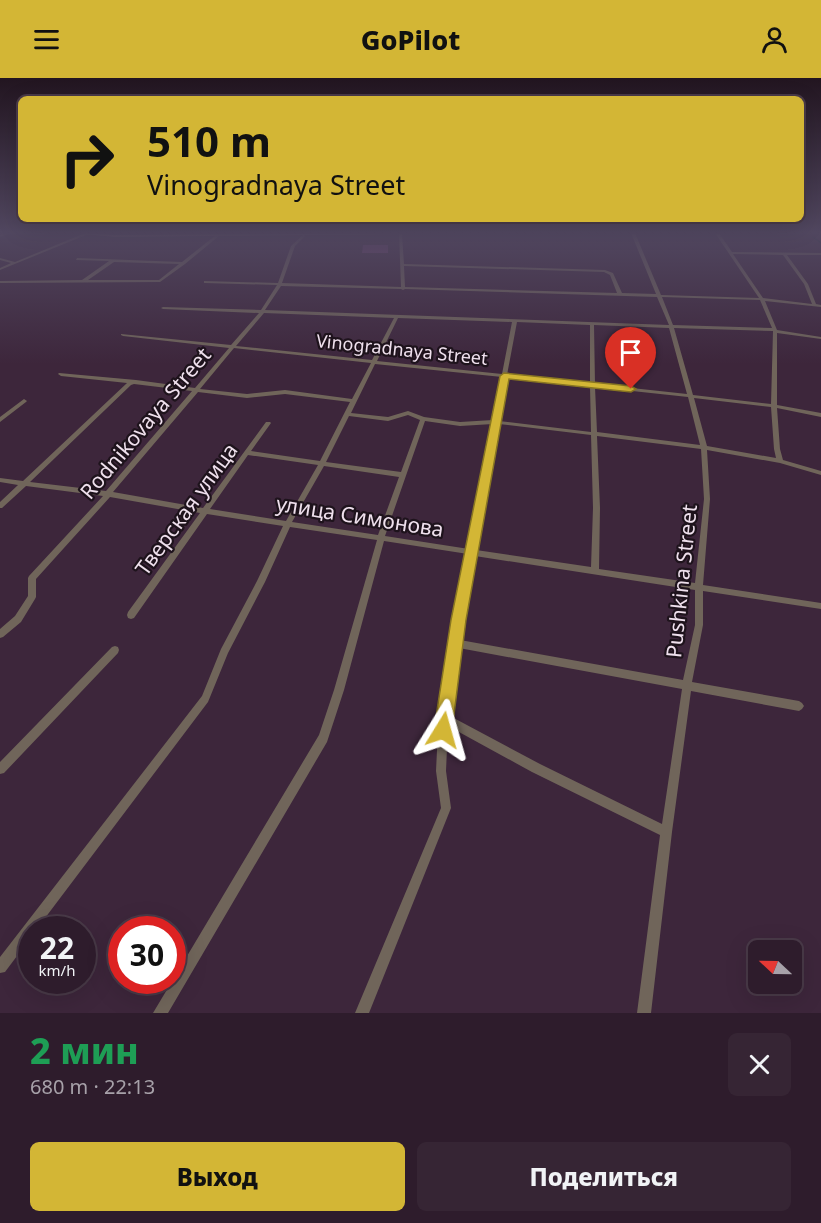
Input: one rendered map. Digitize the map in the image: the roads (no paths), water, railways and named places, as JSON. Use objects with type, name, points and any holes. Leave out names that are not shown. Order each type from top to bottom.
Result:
[{"type":"street","points":[[83,282],[90,277]]},
{"type":"street","points":[[0,282],[160,281],[166,277]]},
{"type":"street","name":"Rodnikovaya Street","points":[[0,634],[18,619],[32,597],[32,578],[108,494],[262,312],[282,277]]},
{"type":"street","points":[[404,277],[404,289]]},
{"type":"street","points":[[613,277],[621,295]]},
{"type":"street","name":"Pushkina Street","points":[[644,1013],[666,832],[687,685],[699,625],[699,587],[707,499],[704,447],[671,325],[651,277]]},
{"type":"street","points":[[746,277],[762,299],[775,330],[774,406],[780,461]]},
{"type":"street","points":[[801,277],[818,306]]},
{"type":"street","points":[[205,282],[762,299],[818,306]]},
{"type":"street","points":[[163,308],[671,325],[775,330],[821,338]]},
{"type":"street","points":[[0,968],[205,699],[224,652],[288,524],[349,414],[397,316]]},
{"type":"street","points":[[362,1013],[446,808],[441,771],[444,724],[455,643],[515,320]]},
{"type":"street","points":[[592,323],[591,385],[597,519],[595,570]]},
{"type":"street","name":"Vinogradnaya Street","points":[[123,335],[690,396],[774,406],[821,415]]},
{"type":"street","points":[[61,374],[137,381],[247,396],[285,392],[354,401]]},
{"type":"street","points":[[0,506],[129,384],[137,381]]},
{"type":"street","points":[[0,420],[24,401]]},
{"type":"street","points":[[349,414],[388,419],[408,413],[423,419],[460,424],[495,422],[704,447],[780,461],[821,473]]},
{"type":"street","points":[[160,1013],[323,738],[339,690],[381,538],[423,419]]},
{"type":"street","name":"Тверская улица","points":[[131,615],[268,423]]},
{"type":"street","points":[[248,453],[403,475]]},
{"type":"street","name":"улица Симонова","points":[[0,480],[108,494],[821,606]]},
{"type":"street","points":[[455,643],[799,706]]},
{"type":"street","points":[[0,769],[115,650]]},
{"type":"street","points":[[444,724],[666,832]]}]
